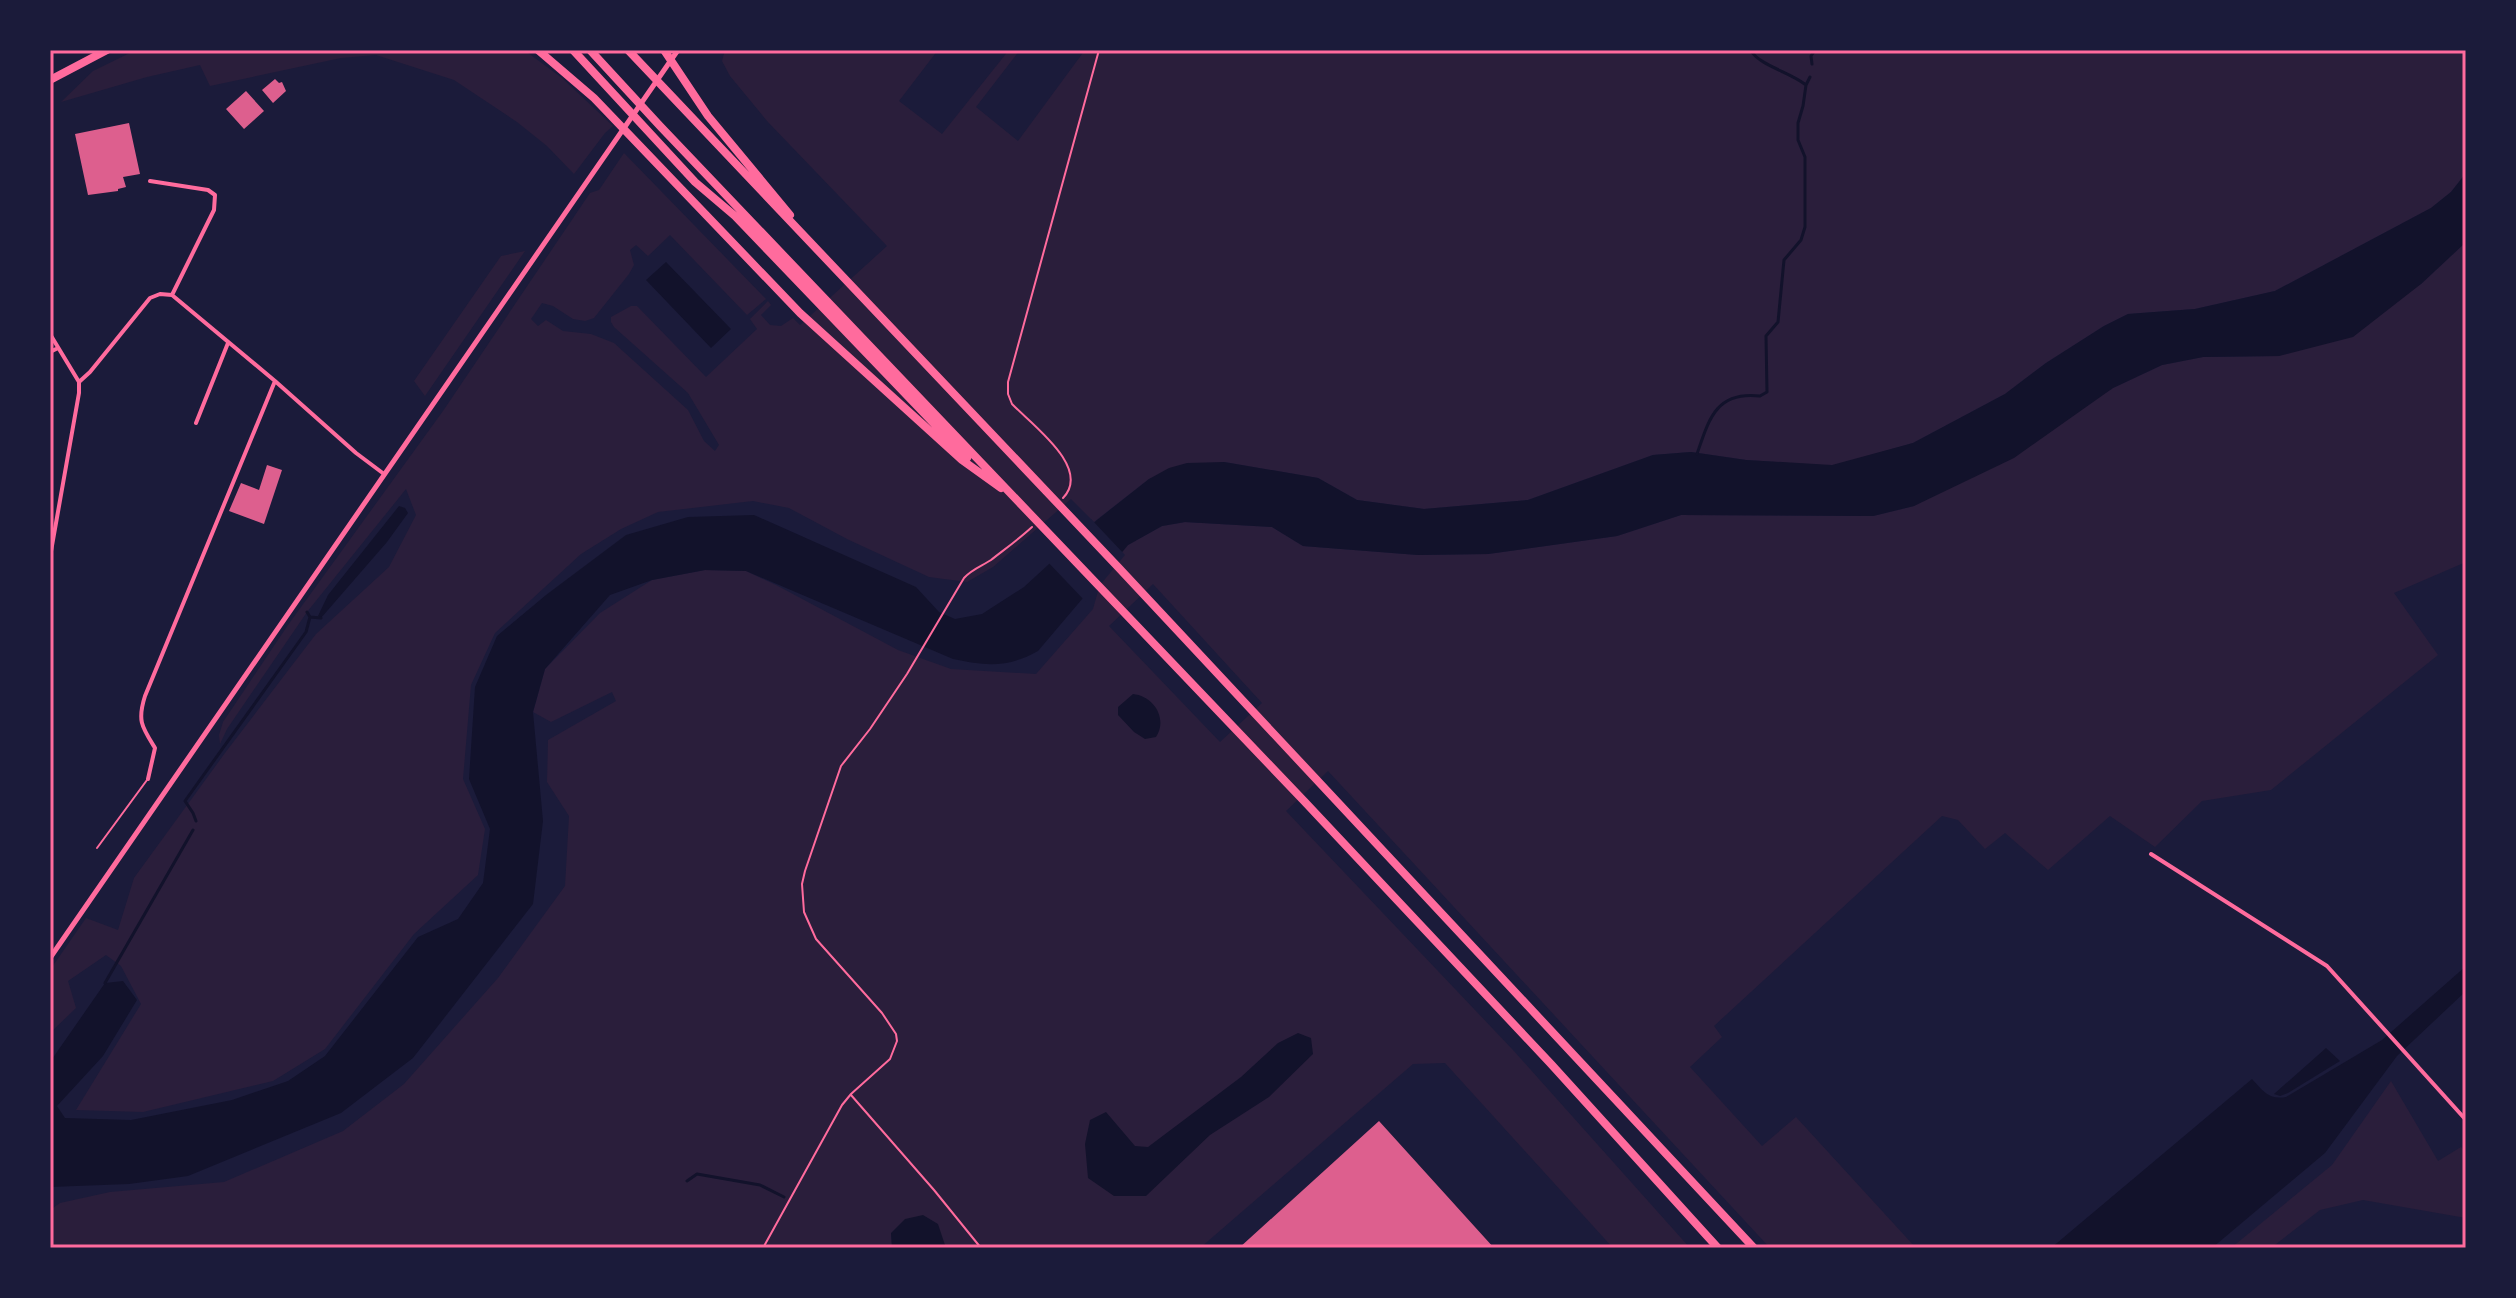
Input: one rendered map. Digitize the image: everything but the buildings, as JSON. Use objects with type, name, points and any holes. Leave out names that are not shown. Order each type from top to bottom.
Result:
[{"type":"highway","points":[[50,80],[107,50]]},
{"type":"highway","points":[[538,50],[594,98],[783,296],[962,460],[1022,504]]},
{"type":"highway","points":[[573,50],[695,182],[801,279]]},
{"type":"highway","points":[[590,50],[983,474]]},
{"type":"highway","points":[[628,50],[1153,604],[1754,1248]]},
{"type":"highway","points":[[664,50],[708,116],[812,245]]},
{"type":"highway","points":[[885,367],[1022,504],[1304,801],[1551,1064],[1718,1248]]},
{"type":"street","points":[[50,958],[678,50]]},
{"type":"street","points":[[150,181],[208,190],[215,195],[214,210],[172,295]]},
{"type":"street","points":[[79,382],[150,298],[160,294],[172,295],[384,474]]},
{"type":"street","points":[[50,334],[79,382],[79,393],[50,557]]},
{"type":"street","points":[[196,423],[228,343]]},
{"type":"street","points":[[50,352],[58,348]]},
{"type":"street","points":[[148,779],[155,748],[141,725],[140,711],[275,381]]},
{"type":"street","points":[[2151,854],[2327,966],[2466,1120]]},
{"type":"lane","points":[[97,848],[148,779]]},
{"type":"path","points":[[1060,500],[1070,490],[1072,477],[1069,465],[1012,404],[1008,382],[1099,50]]},
{"type":"path","points":[[763,1248],[842,1105],[890,1059],[897,1041],[896,1034],[882,1013],[816,939],[804,912],[802,884],[841,766],[917,659],[971,571],[990,561],[1037,522]]},
{"type":"path","points":[[851,1094],[981,1248]]},
{"type":"shaded area","points":[[136,50],[524,50],[562,78],[613,126],[574,174],[547,146],[517,122],[454,80],[376,55],[341,58],[210,86],[200,65],[61,102],[93,71]]},
{"type":"shaded area","points":[[725,50],[938,50],[899,101],[942,134],[1009,50],[1020,50],[976,107],[1018,141],[1085,50],[2466,50],[2466,173],[2451,192],[2431,208],[2275,291],[2195,309],[2128,314],[2046,363],[2005,394],[1913,443],[1832,466],[1746,460],[1691,452],[1653,455],[1528,500],[1424,509],[1357,500],[1318,478],[1224,462],[1149,479],[1094,522],[1071,499],[993,567],[967,582],[929,577],[789,508],[753,501],[658,512],[621,529],[581,554],[495,633],[471,685],[463,779],[485,829],[478,875],[414,934],[325,1049],[273,1081],[143,1112],[76,1110],[141,1004],[121,966],[106,955],[68,981],[76,1008],[50,1033],[50,970],[86,918],[118,930],[134,878],[225,753],[316,634],[389,567],[416,515],[406,489],[307,612],[227,729],[220,744],[223,722],[288,625],[443,411],[590,193],[599,190],[624,153],[766,299],[747,315],[670,235],[648,256],[636,245],[630,250],[634,265],[594,318],[585,321],[573,319],[542,303],[531,319],[538,326],[546,320],[563,331],[591,334],[614,343],[688,410],[704,441],[715,451],[719,445],[688,393],[614,327],[611,317],[637,306],[706,377],[757,329],[750,319],[768,301],[771,305],[761,315],[770,325],[781,326],[793,318],[800,325],[887,246],[767,121],[730,76],[722,61]]},
{"type":"shaded area","points":[[2466,173],[2466,242],[2421,284],[2353,337],[2279,356],[2203,357],[2162,365],[2113,388],[2014,458],[1914,506],[1873,516],[1681,515],[1617,536],[1488,554],[1418,555],[1303,546],[1272,527],[1185,522],[1162,526],[1128,545],[1038,651],[997,664],[953,659],[746,571],[705,570],[652,580],[610,595],[545,669],[533,712],[543,821],[533,904],[413,1058],[341,1113],[188,1176],[129,1184],[50,1187],[50,1062],[105,983],[123,981],[137,1000],[103,1056],[57,1106],[65,1118],[131,1120],[232,1100],[288,1081],[325,1056],[418,937],[458,919],[483,883],[490,829],[469,779],[475,687],[497,636],[626,535],[688,517],[754,515],[916,587],[939,612],[955,619],[982,614],[1024,587],[1097,520],[1149,479],[1187,463],[1224,462],[1318,478],[1357,500],[1424,509],[1528,500],[1653,455],[1691,452],[1746,460],[1832,465],[1913,443],[2005,394],[2046,363],[2128,314],[2195,309],[2275,291],[2431,208],[2451,192]]},
{"type":"shaded area","points":[[2466,242],[2466,562],[2394,593],[2438,655],[2271,790],[2202,801],[2155,847],[2110,816],[2048,870],[2005,833],[1985,849],[1958,820],[1942,816],[1714,1026],[1722,1037],[1690,1067],[1762,1146],[1796,1117],[1916,1248],[1770,1248],[1328,771],[1286,811],[1513,1050],[1690,1248],[1613,1248],[1445,1063],[1413,1064],[1200,1248],[942,1248],[945,1245],[891,1233],[892,1248],[50,1248],[50,1210],[60,1203],[110,1192],[224,1182],[343,1131],[404,1084],[498,978],[565,886],[569,816],[547,782],[548,740],[616,701],[612,692],[551,722],[533,712],[545,669],[600,613],[652,580],[705,570],[746,571],[898,650],[951,669],[1036,674],[1093,609],[1102,577],[1128,545],[1162,526],[1185,522],[1272,527],[1303,546],[1418,555],[1488,554],[1617,536],[1681,515],[1873,516],[1914,506],[2113,388],[2162,365],[2203,357],[2279,356],[2421,284]],"holes":[[[1153,584],[1262,703],[1220,742],[1109,626]]]},
{"type":"shaded area","points":[[525,251],[425,396],[414,381],[501,256]]},
{"type":"shaded area","points":[[666,262],[731,329],[711,348],[646,280]]},
{"type":"shaded area","points":[[399,506],[408,513],[387,542],[321,618],[318,616],[328,595]]},
{"type":"shaded area","points":[[1133,694],[1147,699],[1157,710],[1160,723],[1156,737],[1145,739],[1118,715],[1118,707]]},
{"type":"shaded area","points":[[2466,966],[2466,991],[2397,1056],[2325,1153],[2212,1248],[2051,1248],[2252,1079],[2271,1096],[2286,1097],[2382,1040]]},
{"type":"shaded area","points":[[1298,1033],[1311,1038],[1313,1054],[1269,1097],[1210,1135],[1146,1196],[1114,1196],[1088,1178],[1085,1144],[1090,1120],[1106,1112],[1135,1146],[1148,1147],[1241,1077],[1278,1043]]},
{"type":"shaded area","points":[[2326,1048],[2340,1061],[2288,1093],[2280,1096],[2274,1094]]},
{"type":"shaded area","points":[[2391,1081],[2438,1161],[2461,1147],[2466,1152],[2466,1218],[2363,1200],[2320,1210],[2271,1248],[2231,1248],[2332,1165]]},
{"type":"shaded area","points":[[923,1215],[938,1224],[945,1245],[942,1248],[892,1248],[891,1233],[905,1219]]},
{"type":"pier","points":[[1091,519],[1125,555],[1086,602],[1046,560]]},
{"type":"waterway","points":[[1812,64],[1811,56],[1815,50]]},
{"type":"waterway","points":[[1697,454],[1716,410],[1733,398],[1760,396],[1767,392],[1766,336],[1778,322],[1784,260],[1801,240],[1805,227],[1805,157],[1798,140],[1798,123],[1806,85],[1762,61],[1751,51]]},
{"type":"waterway","points":[[1806,85],[1810,77]]},
{"type":"waterway","points":[[196,821],[185,801],[306,632],[310,617],[307,612]]},
{"type":"waterway","points":[[310,617],[321,618]]},
{"type":"waterway","points":[[105,983],[193,830]]},
{"type":"waterway","points":[[687,1181],[697,1174],[760,1185],[784,1197]]}]
